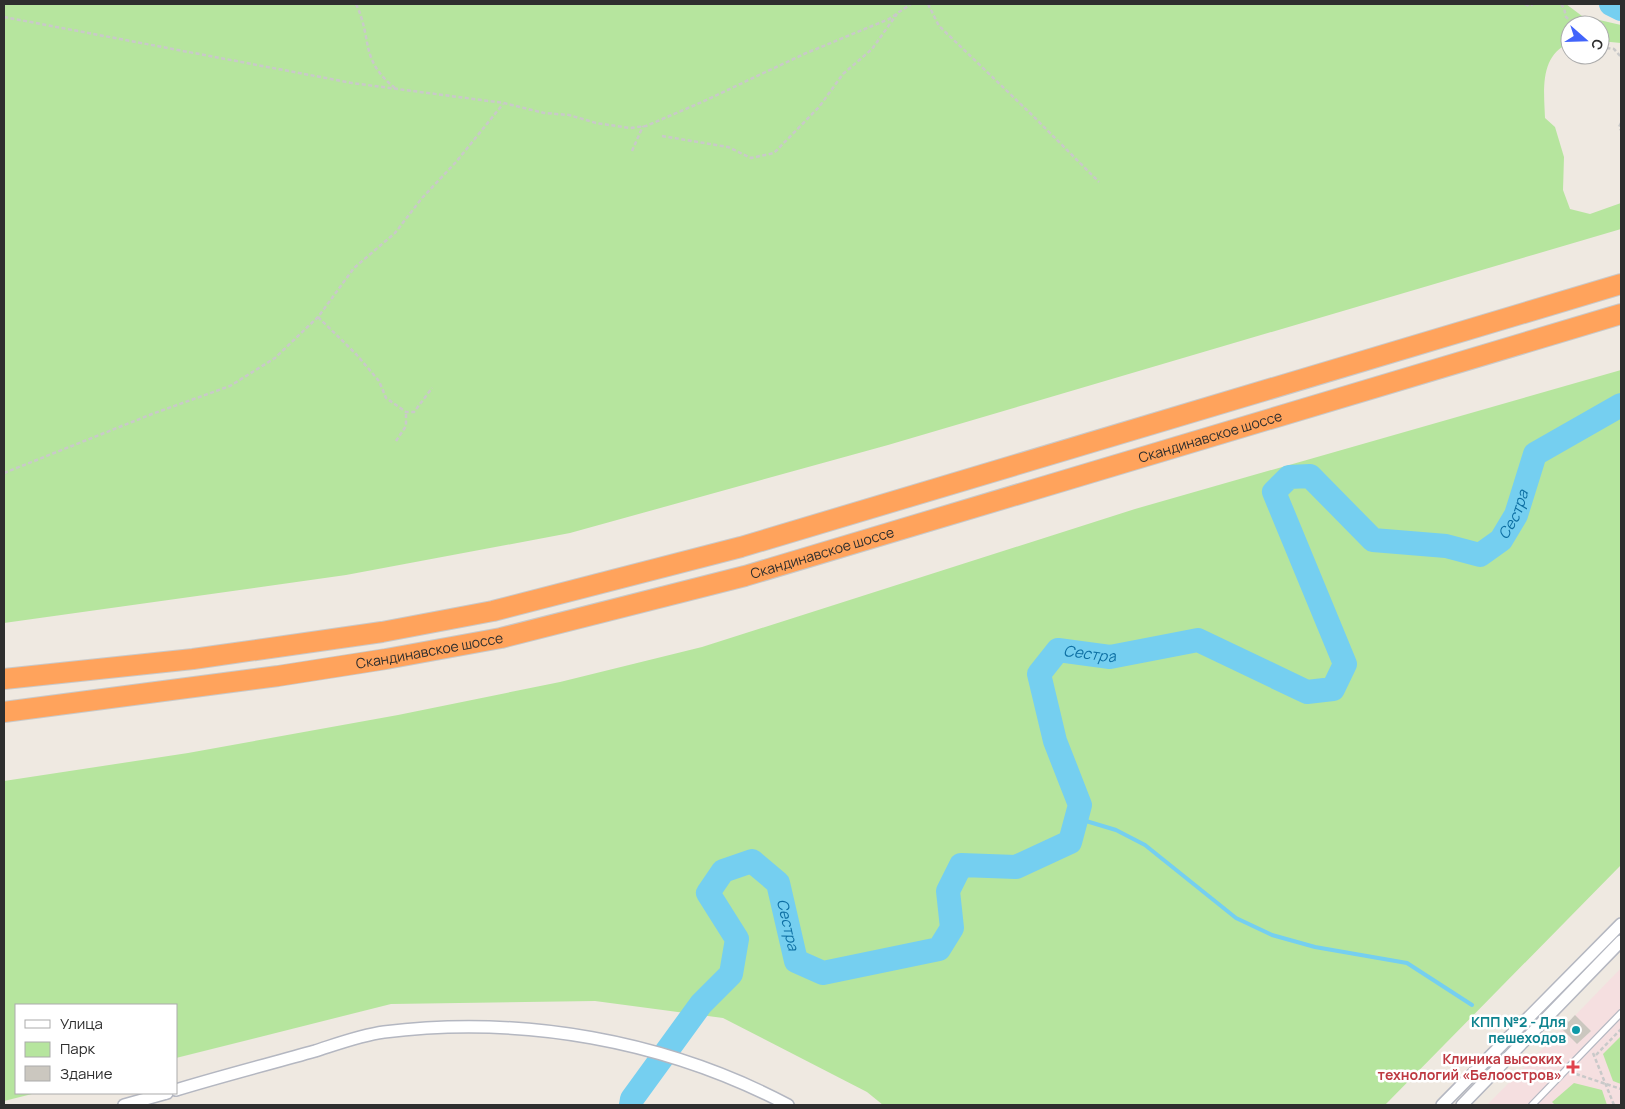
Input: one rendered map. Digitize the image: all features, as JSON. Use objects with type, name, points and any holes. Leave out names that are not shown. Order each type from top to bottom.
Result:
[{"type":"highway","name":"Скандинавское шоссе","points":[[4,679],[193,659],[382,632],[493,611],[741,547],[1621,284]]},
{"type":"highway","name":"Скандинавское шоссе","points":[[4,712],[278,676],[501,638],[746,576],[1621,314]]},
{"type":"street","points":[[1442,1105],[1621,924]]},
{"type":"street","points":[[1462,1105],[1621,941]]},
{"type":"street","points":[[178,1089],[382,1032],[450,1027],[507,1028],[541,1030],[636,1046],[691,1062],[754,1087],[788,1105]]},
{"type":"street","points":[[124,1105],[163,1094]]},
{"type":"lane","points":[[1532,1105],[1621,1013]]},
{"type":"path","points":[[356,4],[363,18],[368,53],[373,65],[396,89]]},
{"type":"path","points":[[4,17],[342,81],[504,104],[544,114],[569,115],[596,123],[630,128],[643,126],[702,102],[804,54],[889,20],[911,4]]},
{"type":"path","points":[[928,4],[939,26],[1099,182]]},
{"type":"path","points":[[1525,4],[1530,6],[1533,4]]},
{"type":"path","points":[[662,136],[728,147],[751,158],[774,153],[819,107],[853,64],[872,49],[898,13]]},
{"type":"path","points":[[1610,48],[1614,49],[1621,57]]},
{"type":"path","points":[[4,473],[70,445],[230,386],[275,358],[318,317],[354,268],[395,234],[422,198],[456,162],[504,104]]},
{"type":"path","points":[[1621,123],[1619,127],[1621,130]]},
{"type":"path","points":[[632,151],[643,126]]},
{"type":"path","points":[[318,317],[356,354],[378,382],[386,398],[406,412],[414,412],[432,388]]},
{"type":"path","points":[[396,441],[406,426],[406,412]]},
{"type":"path","points":[[1594,1056],[1614,1105]]},
{"type":"path","points":[[1576,1074],[1621,1089]]},
{"type":"shaded area","name":"Клиника высоких технологий «Белоостров»","points":[[1621,968],[1621,1105],[1487,1105],[1562,1029]]},
{"type":"green space","points":[[4,4],[1566,4],[1581,15],[1560,15],[1560,49],[1548,65],[1544,86],[1545,118],[1555,127],[1564,157],[1563,190],[1570,209],[1590,214],[1621,203],[1621,229],[888,445],[570,533],[346,575],[4,623]]},
{"type":"green space","points":[[1610,22],[1621,25],[1621,43],[1610,42]]},
{"type":"green space","points":[[1621,370],[1621,865],[1385,1105],[883,1105],[867,1092],[723,1018],[595,1001],[391,1004],[178,1057],[178,1004],[15,1004],[15,1094],[32,1094],[4,1101],[4,781],[188,753],[398,715],[560,682],[702,647],[1135,509]]},
{"type":"green space","points":[[1621,1036],[1621,1084],[1613,1081],[1603,1054]]},
{"type":"green space","points":[[1574,1083],[1602,1090],[1607,1105],[1555,1105],[1552,1102]]},
{"type":"building","name":"КПП №2 - Для пешеходов","points":[[1575,1015],[1591,1031],[1577,1044],[1562,1029]]},
{"type":"waterway","name":"Сестра","points":[[1611,4],[1621,9]]},
{"type":"waterway","name":"Сестра","points":[[631,1105],[632,1099],[701,1004],[731,974],[737,939],[708,893],[723,871],[752,861],[778,883],[796,961],[823,973],[939,949],[952,928],[948,891],[961,865],[1016,867],[1070,842],[1080,805],[1055,741],[1039,674],[1058,650],[1110,657],[1198,640],[1307,692],[1333,689],[1345,664],[1274,492],[1289,477],[1310,476],[1373,540],[1446,546],[1480,555],[1501,540],[1516,515],[1535,454],[1621,405]]},
{"type":"waterway","points":[[1076,818],[1116,830],[1145,845],[1236,918],[1272,935],[1315,947],[1407,963],[1472,1005]]},
{"type":"place","name":"КПП №2 - Для пешеходов","points":[[1576,1030]]},
{"type":"place","name":"Клиника высоких технологий «Белоостров»","points":[[1573,1067]]}]
